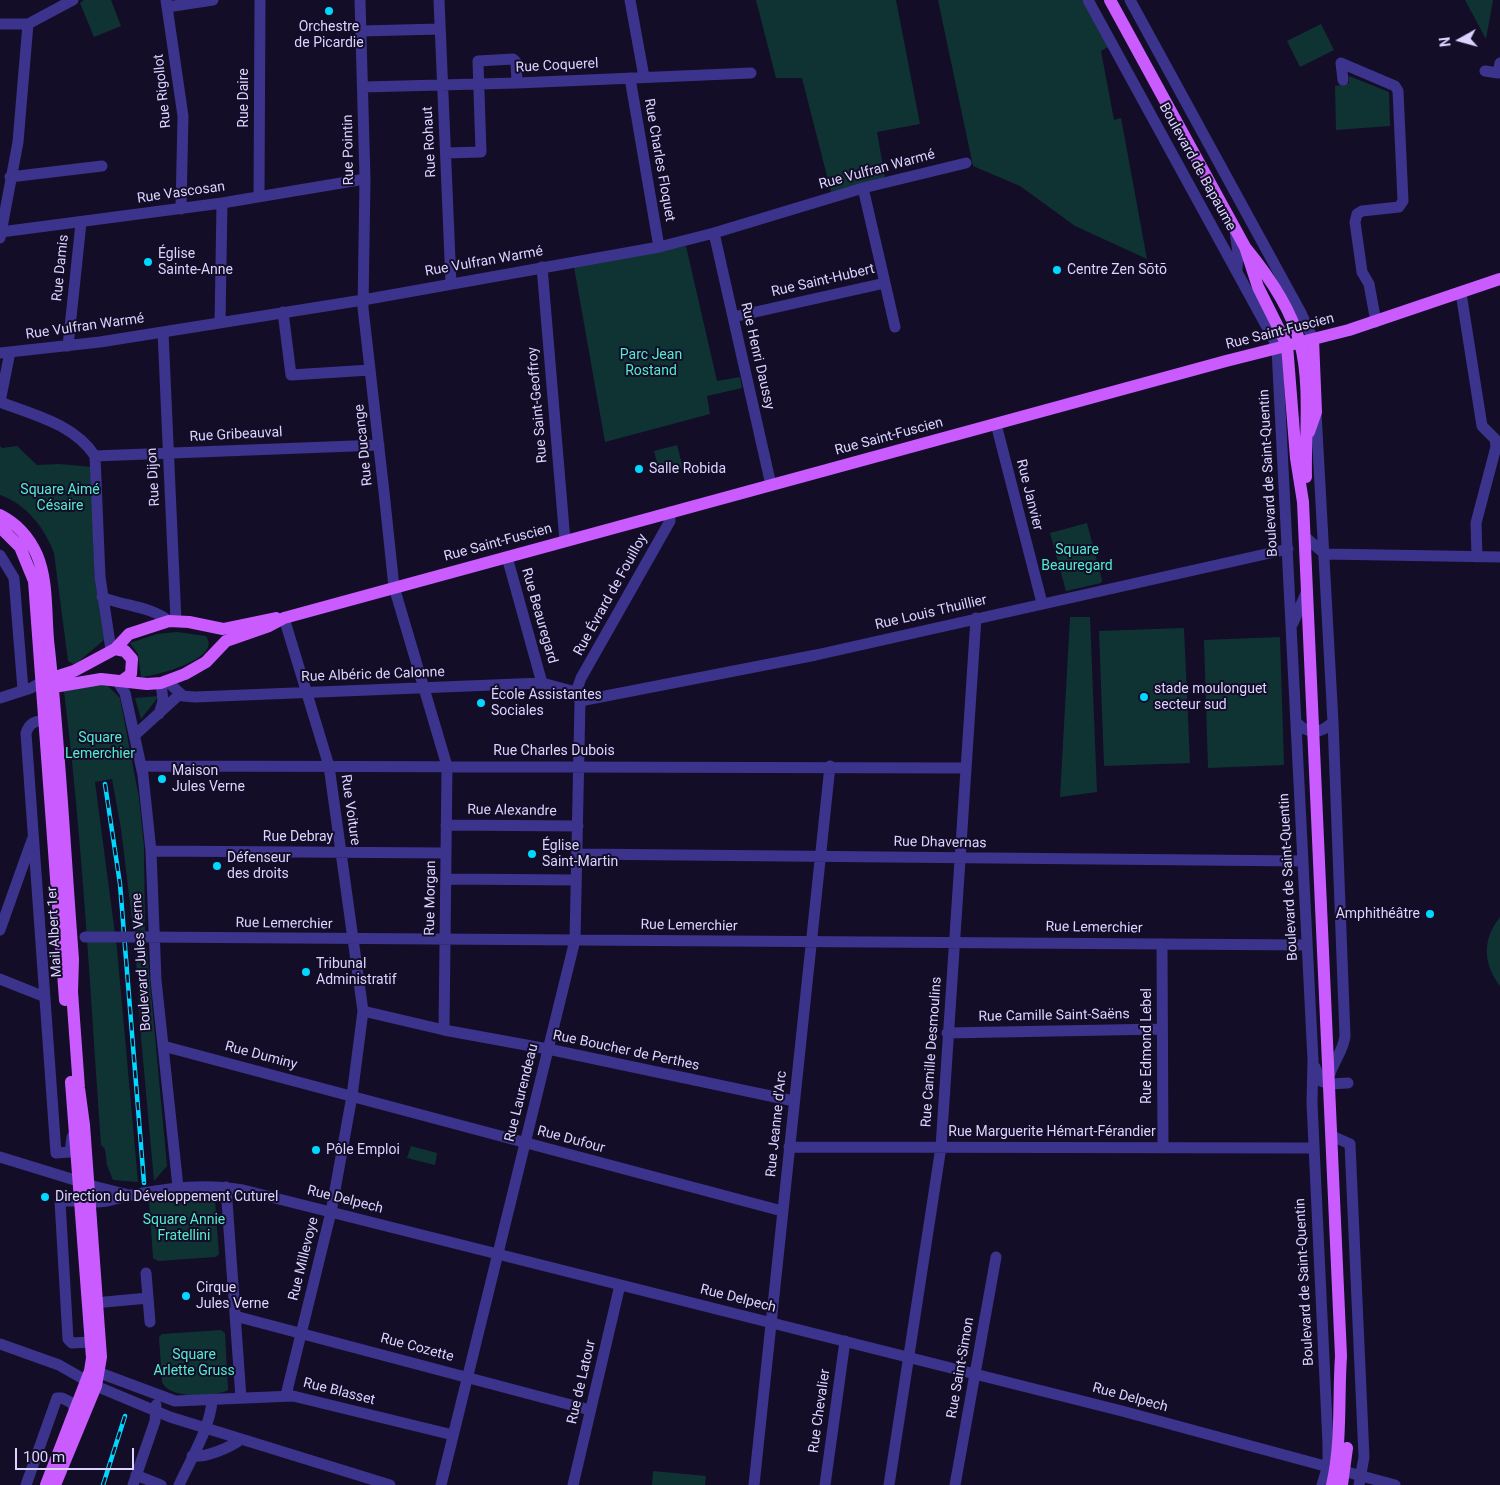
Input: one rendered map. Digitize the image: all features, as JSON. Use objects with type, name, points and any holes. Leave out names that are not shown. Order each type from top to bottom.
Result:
[{"type":"main road","name":"Boulevard de Bapaume","points":[[1110,0],[1245,247],[1267,276],[1290,318],[1306,341]]},
{"type":"main road","name":"Boulevard de Bapaume","points":[[1245,247],[1249,264],[1282,347]]},
{"type":"main road","points":[[1249,264],[1261,279],[1291,332],[1306,341],[1316,412],[1306,441]]},
{"type":"main road","name":"Rue Saint-Fuscien","points":[[232,633],[269,626],[284,618],[394,587],[1376,322],[1500,279]]},
{"type":"main road","name":"Boulevard de Saint-Quentin","points":[[1303,502],[1306,487],[1306,341]]},
{"type":"main road","points":[[1282,347],[1296,355],[1301,432],[1306,441]]},
{"type":"main road","name":"Boulevard de Saint-Quentin","points":[[1282,347],[1303,502],[1305,538],[1341,1356],[1339,1445],[1336,1468]]},
{"type":"main road","points":[[0,514],[15,523],[26,534],[41,568],[41,686]]},
{"type":"main road","points":[[0,527],[20,547],[34,581],[41,686]]},
{"type":"main road","points":[[41,686],[96,679],[148,684],[164,682],[206,662],[232,633],[198,624],[172,621],[129,634],[110,652],[101,666],[103,674],[117,680],[131,674],[133,664],[125,651],[110,652],[41,686]]},
{"type":"main road","points":[[214,628],[218,637],[218,648]]},
{"type":"main road","name":"Mail Albert 1er","points":[[41,686],[72,1108],[83,1183],[102,1357],[93,1378]]},
{"type":"main road","name":"Mail Albert 1er","points":[[41,686],[71,937],[83,1183]]},
{"type":"main road","name":"Mail Albert 1er","points":[[85,1201],[93,1378]]},
{"type":"main road","name":"Boulevard de Saint-Quentin","points":[[1336,1468],[1346,1374],[1341,1356]]},
{"type":"main road","points":[[46,1485],[74,1410],[93,1378]]},
{"type":"main road","points":[[56,1485],[93,1378]]},
{"type":"main road","points":[[1332,1485],[1336,1468]]},
{"type":"main road","points":[[1336,1468],[1342,1485]]},
{"type":"street","points":[[0,24],[28,24],[73,0]]},
{"type":"street","points":[[166,4],[213,0]]},
{"type":"street","name":"Rue Daire","points":[[259,196],[260,0]]},
{"type":"street","name":"Rue Pointin","points":[[360,0],[365,179],[363,300]]},
{"type":"street","name":"Rue Rohaut","points":[[439,0],[451,283]]},
{"type":"street","points":[[630,0],[644,76]]},
{"type":"street","name":"Boulevard de Bapaume","points":[[1088,0],[1273,338],[1282,347]]},
{"type":"street","name":"Boulevard de Bapaume","points":[[1130,0],[1301,313],[1306,341]]},
{"type":"street","name":"Rue Rigollot","points":[[166,4],[183,116],[181,209]]},
{"type":"street","points":[[0,236],[18,142],[28,24]]},
{"type":"street","points":[[361,31],[440,30]]},
{"type":"street","points":[[446,153],[481,152],[477,84],[478,61],[513,59],[516,62],[517,83]]},
{"type":"street","points":[[1343,80],[1341,63],[1395,86],[1398,91],[1403,202],[1399,207],[1362,211],[1357,214],[1355,222],[1362,272],[1369,284],[1376,322]]},
{"type":"street","points":[[1485,71],[1498,73],[1500,63]]},
{"type":"street","name":"Rue Coquerel","points":[[363,88],[752,73]]},
{"type":"street","name":"Rue Charles Floquet","points":[[630,78],[659,246]]},
{"type":"street","name":"Rue Vulfran Warmé","points":[[5,353],[163,332],[363,300],[659,246],[714,233],[863,188],[966,164]]},
{"type":"street","points":[[10,178],[102,166]]},
{"type":"street","name":"Rue Vascosan","points":[[0,236],[222,203],[365,179]]},
{"type":"street","name":"Rue Saint-Hubert","points":[[733,318],[885,283],[863,188]]},
{"type":"street","points":[[220,322],[222,203]]},
{"type":"street","name":"Rue Damis","points":[[68,346],[81,223]]},
{"type":"street","points":[[1235,227],[1238,253],[1237,272]]},
{"type":"street","name":"Rue Henri Daussy","points":[[714,233],[771,485]]},
{"type":"street","name":"Rue Saint-Geoffroy","points":[[542,267],[565,541]]},
{"type":"street","points":[[885,283],[895,327]]},
{"type":"street","points":[[1461,293],[1482,426],[1495,438],[1496,446],[1476,523],[1477,557]]},
{"type":"street","name":"Rue Ducange","points":[[363,300],[394,587],[424,688]]},
{"type":"street","points":[[284,312],[291,375],[370,370]]},
{"type":"street","name":"Rue Dijon","points":[[163,332],[172,621]]},
{"type":"street","name":"Boulevard de Saint-Quentin","points":[[1282,347],[1288,549],[1310,982],[1314,1148],[1326,1404],[1336,1468]]},
{"type":"street","points":[[5,353],[0,402],[73,432],[85,442],[95,456],[102,596],[110,652]]},
{"type":"street","name":"Boulevard de Saint-Quentin","points":[[1316,412],[1334,722],[1345,1036],[1344,1047],[1335,1058],[1329,1080]]},
{"type":"street","name":"Rue Janvier","points":[[996,424],[1042,603]]},
{"type":"street","name":"Rue Gribeauval","points":[[95,456],[379,445]]},
{"type":"street","name":"Rue Évrard de Fouilloy","points":[[578,696],[581,678],[670,521],[670,512]]},
{"type":"street","points":[[1305,538],[1325,554],[1500,557]]},
{"type":"street","name":"Rue Louis Thuillier","points":[[578,696],[744,670],[1288,549]]},
{"type":"street","points":[[0,698],[41,686],[14,578],[1,557]]},
{"type":"street","name":"Rue Beauregard","points":[[507,557],[542,683]]},
{"type":"street","points":[[1292,630],[1307,591]]},
{"type":"street","points":[[102,596],[116,603],[159,614],[172,621]]},
{"type":"street","name":"Rue Voiture","points":[[284,618],[328,766],[363,1011]]},
{"type":"street","name":"Rue Camille Desmoulins","points":[[889,1485],[941,1147],[947,1033],[976,618]]},
{"type":"street","name":"Boulevard Jules Verne","points":[[117,680],[125,693],[142,766],[151,851],[149,937],[178,1187]]},
{"type":"street","points":[[135,735],[180,694],[164,682]]},
{"type":"street","points":[[159,714],[163,701],[164,682]]},
{"type":"street","name":"Rue Albéric de Calonne","points":[[180,694],[195,697],[542,683],[578,696]]},
{"type":"street","name":"Rue Morgan","points":[[424,688],[447,766],[444,1030]]},
{"type":"street","name":"Rue Laurendeau","points":[[441,1485],[575,940],[579,766],[578,696]]},
{"type":"street","name":"Mail Albert 1er","points":[[45,722],[40,720],[33,723],[26,733],[56,1154],[70,1152],[72,1146],[72,1108]]},
{"type":"street","points":[[1296,722],[1305,730],[1314,732],[1322,731],[1334,722]]},
{"type":"street","name":"Rue Charles Dubois","points":[[142,766],[830,766],[966,768]]},
{"type":"street","name":"Rue Jeanne d'Arc","points":[[754,1485],[830,766]]},
{"type":"street","name":"Rue Alexandre","points":[[446,825],[578,826]]},
{"type":"street","points":[[0,930],[5,898],[33,835]]},
{"type":"street","name":"Rue Debray","points":[[151,851],[446,853]]},
{"type":"street","name":"Rue Dhavernas","points":[[577,854],[1303,861]]},
{"type":"street","points":[[446,880],[576,880]]},
{"type":"street","points":[[1310,982],[1322,931]]},
{"type":"street","name":"Rue Lemerchier","points":[[71,937],[1307,945]]},
{"type":"street","name":"Rue Edmond Lebel","points":[[1162,944],[1163,1148]]},
{"type":"street","points":[[0,979],[45,996]]},
{"type":"street","name":"Rue Boucher de Perthes","points":[[363,1011],[444,1030],[794,1101]]},
{"type":"street","name":"Rue Millevoye","points":[[286,1395],[331,1212],[352,1096],[363,1011]]},
{"type":"street","name":"Rue Camille Saint-Saëns","points":[[947,1033],[1162,1029]]},
{"type":"street","name":"Rue Duminy","points":[[163,1046],[352,1096]]},
{"type":"street","points":[[1313,1060],[1316,1075],[1321,1081],[1329,1080],[1348,1083]]},
{"type":"street","name":"Rue Dufour","points":[[352,1096],[782,1211]]},
{"type":"street","points":[[1332,1136],[1350,1144],[1364,1457],[1361,1481]]},
{"type":"street","name":"Rue Marguerite Hémart-Férandier","points":[[789,1147],[1314,1148]]},
{"type":"street","name":"Rue Delpech","points":[[0,1157],[129,1195]]},
{"type":"street","name":"Rue Delpech","points":[[85,1201],[108,1203],[129,1195],[178,1187],[226,1187],[910,1357],[1336,1468],[1361,1481],[1395,1485]]},
{"type":"street","points":[[226,1187],[241,1398]]},
{"type":"street","points":[[85,1201],[60,1201],[68,1339],[72,1343],[90,1342]]},
{"type":"street","name":"Rue Saint-Simon","points":[[955,1485],[996,1257]]},
{"type":"street","points":[[146,1273],[150,1322]]},
{"type":"street","name":"Rue de Latour","points":[[573,1485],[620,1285]]},
{"type":"street","points":[[105,1302],[148,1298]]},
{"type":"street","name":"Rue Cozette","points":[[235,1316],[590,1410]]},
{"type":"street","name":"Rue Chevalier","points":[[825,1485],[845,1341]]},
{"type":"street","points":[[0,1344],[93,1378],[157,1412],[240,1440],[390,1485]]},
{"type":"street","name":"Boulevard de Saint-Quentin","points":[[1326,1404],[1340,1369]]},
{"type":"street","name":"Rue Blasset","points":[[93,1378],[155,1393],[175,1401],[286,1395],[453,1435]]},
{"type":"street","points":[[155,1393],[157,1412],[135,1480],[161,1485]]},
{"type":"street","points":[[26,1485],[58,1398],[72,1403],[74,1410]]},
{"type":"street","points":[[179,1485],[212,1410],[212,1400]]},
{"type":"street","points":[[192,1456],[198,1457],[240,1440]]},
{"type":"street","points":[[1322,1485],[1336,1468]]},
{"type":"green space","points":[[84,0],[111,0],[121,26],[94,37],[80,3]]},
{"type":"green space","points":[[756,0],[896,0],[920,124],[877,132],[885,178],[831,192],[802,78],[776,78]]},
{"type":"green space","points":[[938,0],[1082,0],[1108,47],[1101,51],[1114,120],[1121,118],[1147,259],[1075,226],[1020,186],[973,166]]},
{"type":"green space","points":[[1465,0],[1493,0],[1486,39]]},
{"type":"green space","points":[[1321,24],[1334,50],[1300,67],[1287,41]]},
{"type":"green space","points":[[1349,76],[1389,92],[1390,126],[1336,130],[1335,86],[1349,83]]},
{"type":"green space","name":"Parc Jean Rostand","points":[[686,246],[717,381],[740,377],[742,388],[707,396],[710,414],[605,442],[574,267]]},
{"type":"green space","points":[[677,445],[683,468],[660,474],[654,451]]},
{"type":"green space","name":"Square Aimé Césaire","points":[[0,446],[2,448],[17,446],[37,465],[59,464],[93,467],[94,573],[104,640],[73,664],[68,661],[54,553],[45,534],[26,510],[0,495]]},
{"type":"green space","name":"Square Beauregard","points":[[1087,523],[1102,580],[1101,583],[1066,591],[1050,533]]},
{"type":"green space","points":[[1070,617],[1090,617],[1097,792],[1060,797]]},
{"type":"green space","name":"stade moulonguet secteur sud","points":[[1184,628],[1190,763],[1104,766],[1099,631]]},
{"type":"green space","points":[[177,632],[206,636],[209,644],[205,652],[197,659],[185,665],[141,677],[138,654],[130,643],[157,634]]},
{"type":"green space","points":[[1280,637],[1284,765],[1208,768],[1204,640]]},
{"type":"green space","name":"Square Lemerchier","points":[[105,683],[120,698],[139,798],[144,846],[145,931],[134,930],[133,928],[121,829],[112,779],[95,782],[117,949],[138,1182],[113,1180],[107,1165],[105,1149],[101,1145],[81,861],[64,691]]},
{"type":"green space","points":[[159,696],[141,719],[135,698]]},
{"type":"green space","points":[[1500,917],[1500,986],[1490,969],[1487,952],[1490,934]]},
{"type":"green space","points":[[135,944],[144,945],[147,950],[167,1166],[154,1181],[141,1037]]},
{"type":"green space","points":[[411,1146],[437,1153],[435,1165],[407,1158]]},
{"type":"green space","name":"Square Annie Fratellini","points":[[209,1195],[215,1200],[219,1254],[216,1257],[158,1261],[153,1258],[149,1200]]},
{"type":"green space","name":"Square Arlette Gruss","points":[[221,1330],[225,1333],[228,1390],[213,1394],[193,1395],[174,1392],[167,1388],[162,1382],[159,1337],[162,1334]]},
{"type":"green space","points":[[653,1471],[706,1476],[705,1485],[652,1485]]},
{"type":"railway","points":[[105,784],[120,884],[144,1183]]},
{"type":"railway","points":[[103,1485],[125,1416]]},
{"type":"place","name":"Orchestre de Picardie","points":[[329,11]]},
{"type":"place","name":"Église Sainte-Anne","points":[[148,262]]},
{"type":"place","name":"Centre Zen Sōtō","points":[[1057,270]]},
{"type":"place","name":"Salle Robida","points":[[639,469]]},
{"type":"place","name":"stade moulonguet secteur sud","points":[[1144,697]]},
{"type":"place","name":"École Assistantes Sociales","points":[[481,703]]},
{"type":"place","name":"Maison Jules Verne","points":[[162,779]]},
{"type":"place","name":"Église Saint-Martin","points":[[532,854]]},
{"type":"place","name":"Défenseur des droits","points":[[217,866]]},
{"type":"place","name":"Amphithéâtre","points":[[1430,914]]},
{"type":"place","name":"Tribunal Administratif","points":[[306,972]]},
{"type":"place","name":"Pôle Emploi","points":[[316,1150]]},
{"type":"place","name":"Direction du Développement Cuturel","points":[[45,1197]]},
{"type":"place","name":"Cirque Jules Verne","points":[[186,1296]]}]
